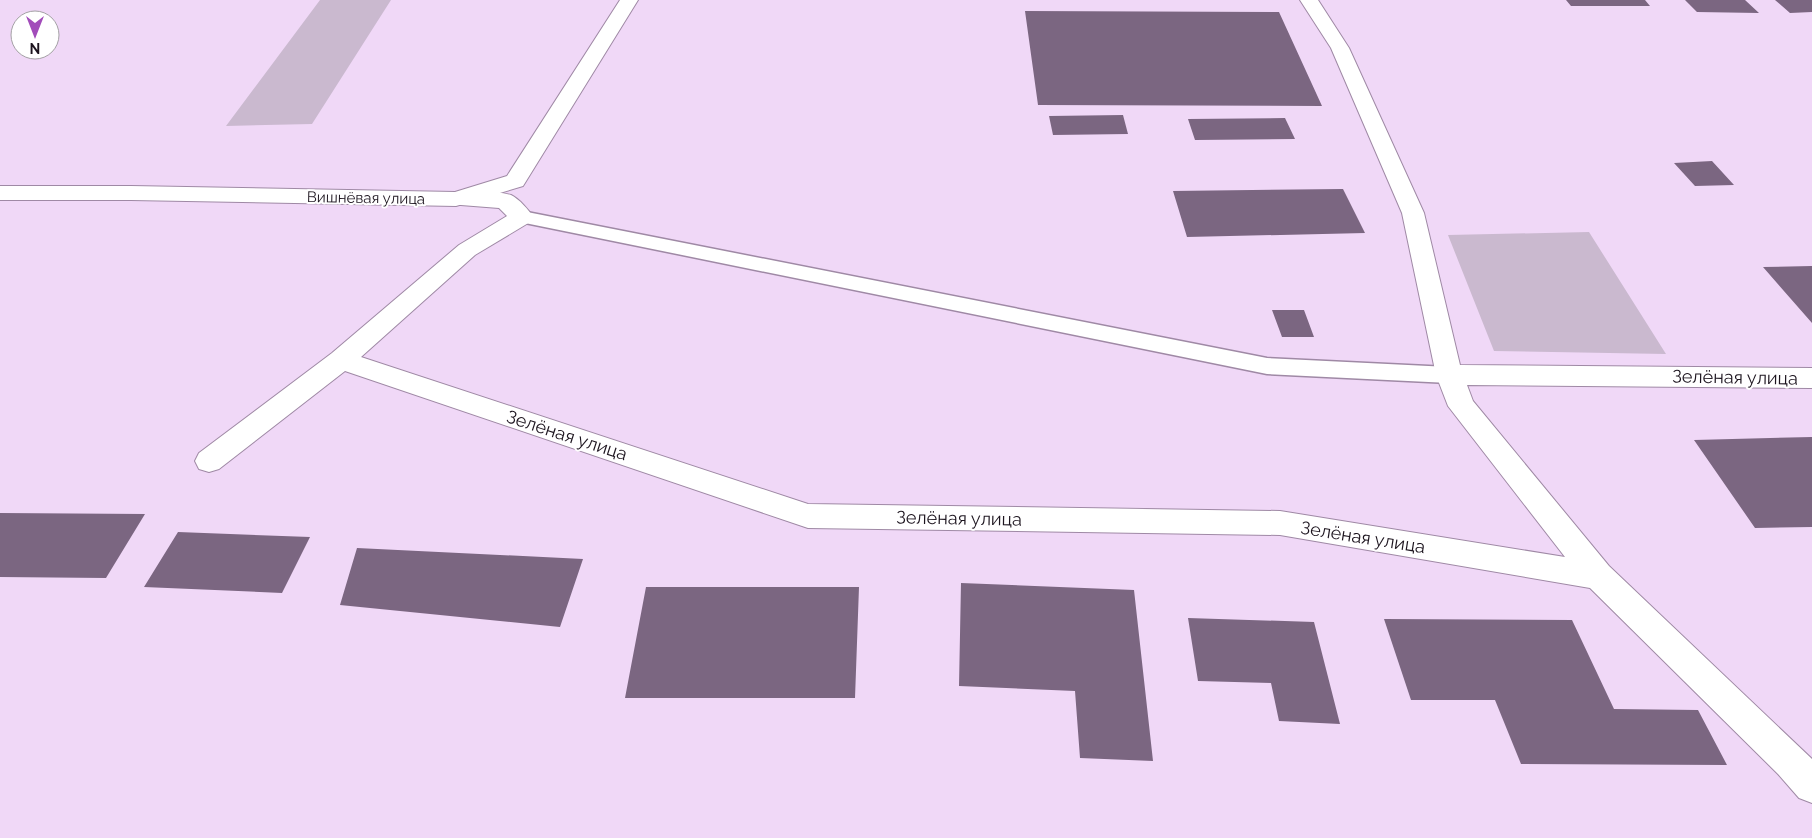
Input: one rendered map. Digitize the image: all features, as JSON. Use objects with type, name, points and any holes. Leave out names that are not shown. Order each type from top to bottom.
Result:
[{"type":"street","name":"Вишнёвая улица","points":[[0,193],[131,192],[456,200],[515,181],[629,0]]},
{"type":"street","points":[[1309,0],[1340,48],[1413,213],[1449,374],[1462,406],[1598,576],[1791,762],[1812,785]]},
{"type":"street","points":[[209,461],[341,360],[467,250],[522,217],[505,201],[456,200]]},
{"type":"street","name":"Зелёная улица","points":[[341,360],[808,516],[1280,523],[1598,576]]},
{"type":"street","name":"Зелёная улица","points":[[1449,374],[1812,378]]},
{"type":"lane","points":[[522,217],[1268,366],[1449,374]]},
{"type":"shaded area","points":[[320,0],[391,0],[312,124],[226,126]]},
{"type":"shaded area","points":[[1589,232],[1666,354],[1494,351],[1448,235]]},
{"type":"building","points":[[1566,0],[1645,0],[1650,6],[1571,6]]},
{"type":"building","points":[[1685,0],[1745,0],[1759,13],[1697,12]]},
{"type":"building","points":[[1775,0],[1812,0],[1812,12],[1790,13]]},
{"type":"building","points":[[1025,11],[1279,12],[1322,106],[1038,105]]},
{"type":"building","points":[[1123,115],[1128,134],[1053,135],[1049,116]]},
{"type":"building","points":[[1285,118],[1295,139],[1195,140],[1188,119]]},
{"type":"building","points":[[1712,161],[1734,185],[1695,186],[1674,163]]},
{"type":"building","points":[[1343,189],[1365,233],[1187,237],[1173,191]]},
{"type":"building","points":[[1812,266],[1812,323],[1763,267]]},
{"type":"building","points":[[1272,310],[1304,310],[1314,337],[1282,337]]},
{"type":"building","points":[[1812,437],[1812,527],[1755,528],[1694,440]]},
{"type":"building","points":[[0,513],[145,514],[106,578],[0,577]]},
{"type":"building","points":[[178,532],[310,537],[282,593],[144,587]]},
{"type":"building","points":[[357,548],[583,559],[560,627],[340,605]]},
{"type":"building","points":[[961,583],[1134,590],[1153,761],[1080,758],[1075,691],[959,686]]},
{"type":"building","points":[[646,587],[859,587],[855,698],[625,698]]},
{"type":"building","points":[[1188,618],[1314,622],[1340,724],[1279,721],[1271,683],[1198,681]]},
{"type":"building","points":[[1384,619],[1572,620],[1614,709],[1698,710],[1727,765],[1521,764],[1495,700],[1411,700]]}]
